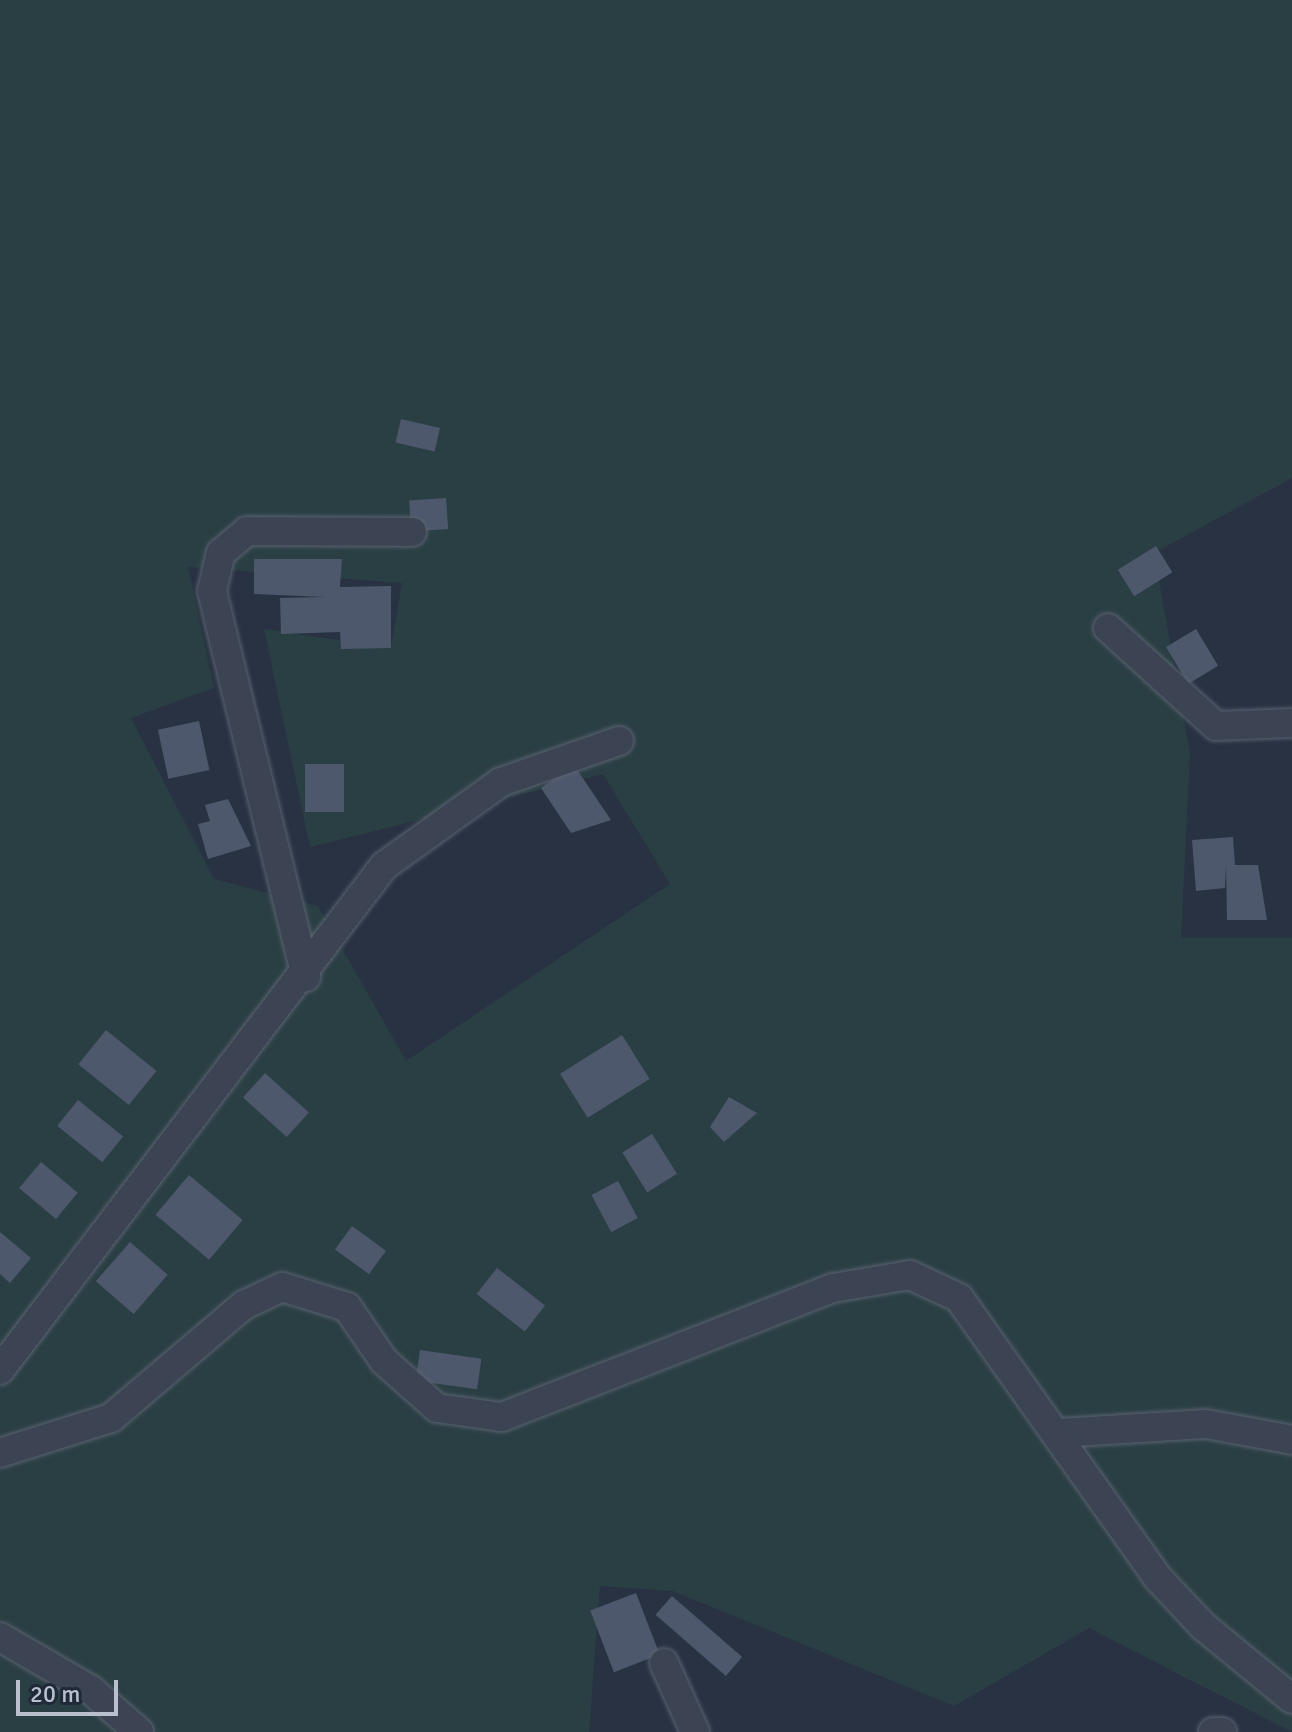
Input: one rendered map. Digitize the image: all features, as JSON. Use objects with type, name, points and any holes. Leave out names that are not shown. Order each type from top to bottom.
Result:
[{"type":"street","points":[[306,977],[212,591],[221,553],[247,531],[412,532]]},
{"type":"street","points":[[1108,628],[1216,726],[1292,723]]},
{"type":"street","points":[[0,1370],[306,977],[384,866],[501,782],[619,741]]},
{"type":"street","points":[[0,1453],[111,1418],[244,1305],[282,1287],[347,1307],[384,1361],[437,1408],[502,1417],[833,1288],[910,1275],[959,1298],[1058,1433],[1158,1578],[1203,1626],[1292,1699]]},
{"type":"street","points":[[1058,1433],[1206,1424],[1292,1440]]},
{"type":"street","points":[[0,1637],[91,1690],[139,1732]]},
{"type":"street","points":[[664,1663],[695,1732]]},
{"type":"street","points":[[1213,1732],[1222,1732]]},
{"type":"green space","points":[[0,0],[1292,0],[1292,478],[1154,553],[1190,754],[1181,938],[1292,938],[1292,1732],[1089,1628],[954,1706],[673,1591],[600,1586],[589,1732],[0,1732]],"holes":[[[188,567],[402,583],[391,648],[264,629],[310,847],[603,774],[670,884],[406,1061],[318,906],[214,879],[131,718],[214,688]]]},
{"type":"building","points":[[401,419],[440,428],[435,451],[396,442]]},
{"type":"building","points":[[446,498],[448,529],[411,532],[409,501]]},
{"type":"building","points":[[1156,546],[1172,572],[1134,596],[1118,570]]},
{"type":"building","points":[[254,559],[342,559],[340,587],[391,586],[391,648],[341,649],[340,632],[281,634],[280,598],[325,597],[254,594]]},
{"type":"building","points":[[1196,629],[1218,666],[1188,684],[1166,647]]},
{"type":"building","points":[[199,721],[209,770],[168,779],[158,730]]},
{"type":"building","points":[[305,764],[344,764],[344,812],[305,812]]},
{"type":"building","points":[[574,765],[611,820],[571,833],[541,788]]},
{"type":"building","points":[[228,799],[251,846],[208,859],[198,824],[210,821],[205,805]]},
{"type":"building","points":[[1233,837],[1235,865],[1258,865],[1267,920],[1227,920],[1226,865],[1225,888],[1196,891],[1192,840]]},
{"type":"building","points":[[106,1030],[157,1071],[129,1105],[78,1064]]},
{"type":"building","points":[[622,1035],[650,1079],[588,1118],[560,1074]]},
{"type":"building","points":[[265,1073],[309,1112],[287,1137],[243,1098]]},
{"type":"building","points":[[729,1097],[757,1113],[724,1142],[710,1127]]},
{"type":"building","points":[[78,1100],[123,1137],[102,1162],[57,1126]]},
{"type":"building","points":[[652,1134],[677,1174],[647,1192],[622,1153]]},
{"type":"building","points":[[41,1162],[78,1193],[56,1219],[19,1188]]},
{"type":"building","points":[[189,1175],[243,1220],[209,1260],[156,1215]]},
{"type":"building","points":[[618,1181],[638,1218],[611,1232],[592,1195]]},
{"type":"building","points":[[352,1226],[386,1251],[369,1274],[335,1249]]},
{"type":"building","points":[[0,1232],[31,1258],[10,1283],[0,1274]]},
{"type":"building","points":[[130,1242],[168,1275],[134,1314],[96,1281]]},
{"type":"building","points":[[497,1268],[545,1306],[525,1332],[477,1294]]},
{"type":"building","points":[[420,1350],[481,1359],[477,1389],[416,1381]]},
{"type":"building","points":[[636,1593],[660,1655],[614,1672],[590,1611]]},
{"type":"building","points":[[672,1596],[742,1657],[726,1676],[656,1615]]}]
